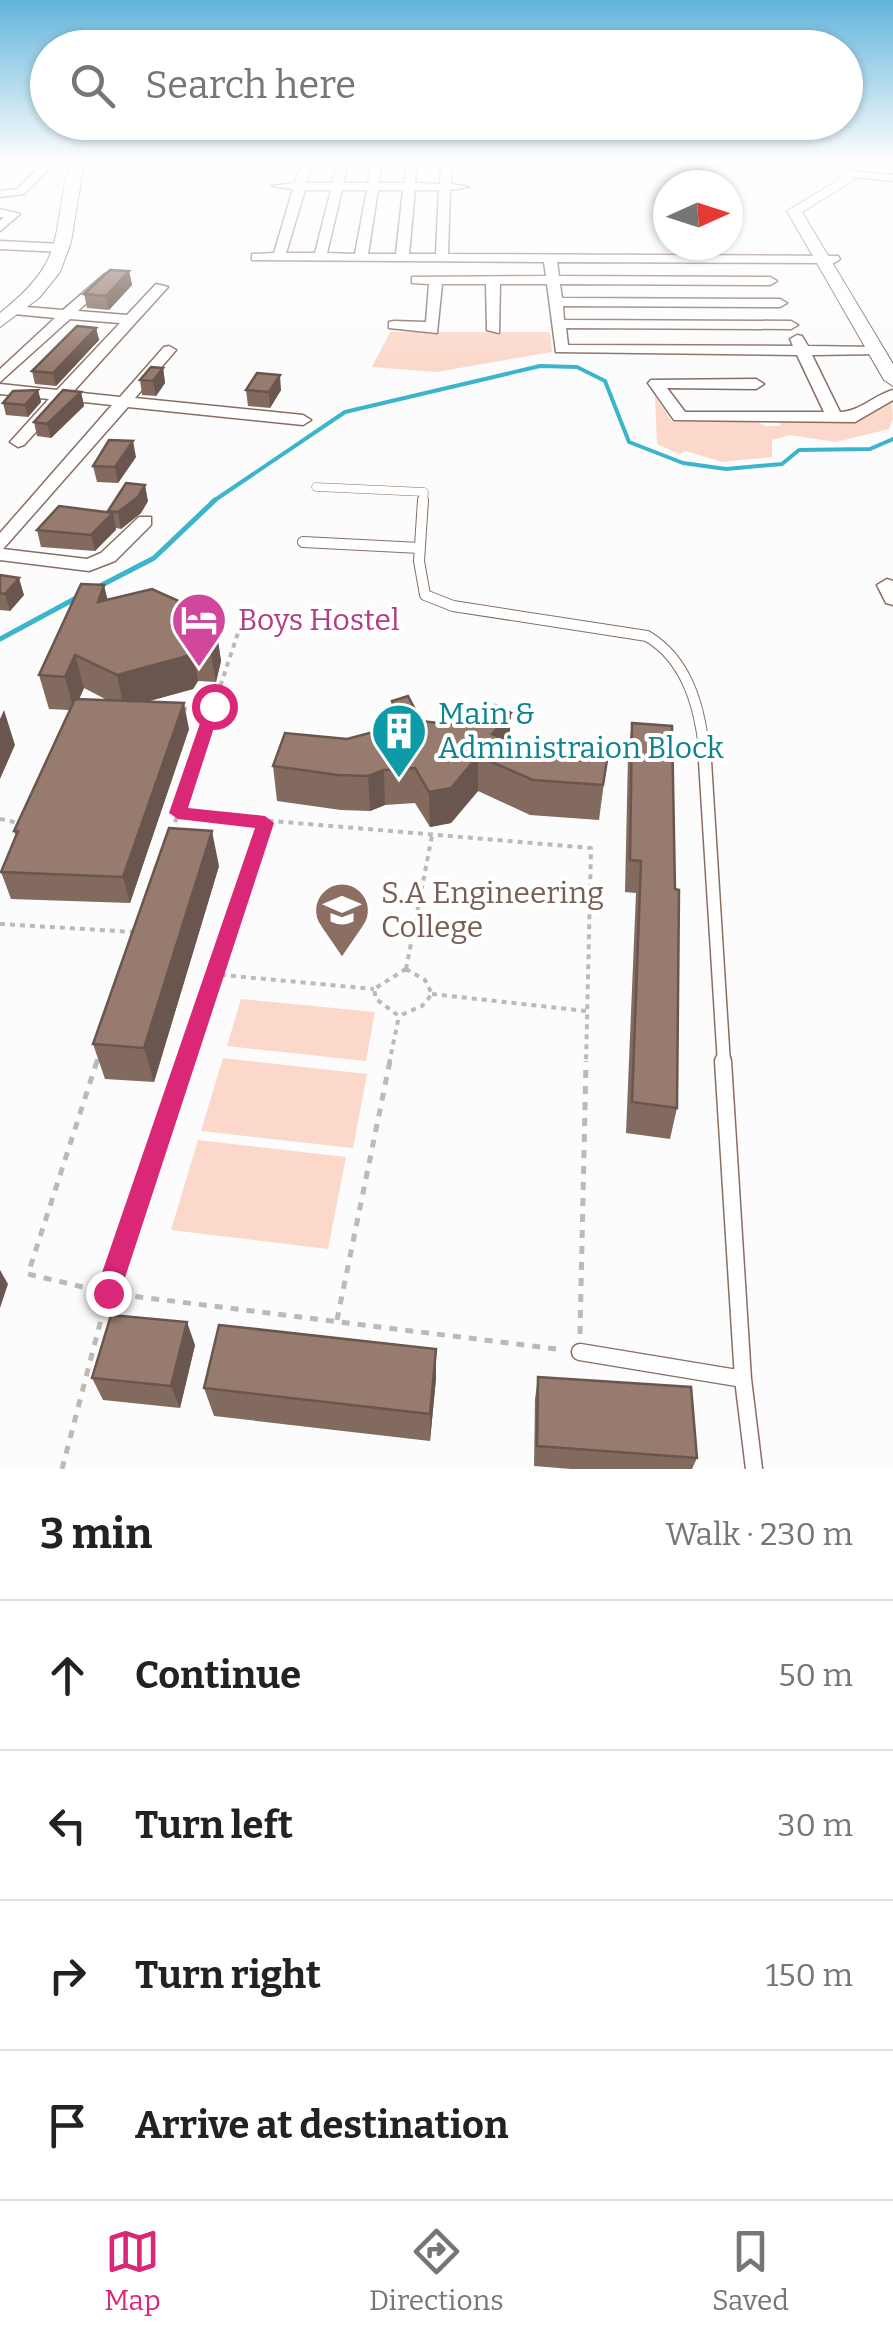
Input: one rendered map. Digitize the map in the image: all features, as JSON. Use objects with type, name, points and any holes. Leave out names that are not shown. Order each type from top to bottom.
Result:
[{"type":"street","points":[[4,318],[44,284],[62,248],[64,231]]},
{"type":"street","points":[[280,257],[287,231]]},
{"type":"street","points":[[320,257],[326,231]]},
{"type":"street","points":[[361,257],[365,231]]},
{"type":"street","points":[[402,257],[405,231]]},
{"type":"street","points":[[442,258],[443,231]]},
{"type":"street","points":[[808,231],[885,354],[893,380]]},
{"type":"street","points":[[0,245],[62,248]]},
{"type":"street","points":[[256,257],[828,259]]},
{"type":"street","points":[[550,258],[561,348],[885,354]]},
{"type":"street","points":[[760,259],[834,417]]},
{"type":"street","points":[[0,377],[105,278]]},
{"type":"street","points":[[418,280],[770,281]]},
{"type":"street","points":[[394,325],[432,328],[436,280]]},
{"type":"street","points":[[493,280],[494,330]]},
{"type":"street","points":[[18,442],[161,287]]},
{"type":"street","points":[[556,302],[780,303]]},
{"type":"street","points":[[4,318],[66,314],[131,320]]},
{"type":"street","points":[[558,324],[791,326]]},
{"type":"street","points":[[0,544],[168,350]]},
{"type":"street","points":[[744,350],[770,421]]},
{"type":"street","points":[[756,384],[656,384],[680,417],[770,421],[856,417],[893,395]]},
{"type":"street","points":[[0,388],[303,420]]},
{"type":"street","points":[[0,554],[89,565],[108,557],[145,522]]},
{"type":"lane","points":[[316,487],[424,492],[420,548],[425,595],[437,602],[647,636],[667,648],[696,701],[704,744],[715,877],[743,1379],[754,1469]]},
{"type":"lane","points":[[303,542],[420,548]]},
{"type":"lane","points":[[580,1352],[743,1379]]},
{"type":"path","points":[[167,847],[241,624]]},
{"type":"path","points":[[177,710],[214,706]]},
{"type":"path","points":[[102,1046],[28,1274],[108,1293],[580,1352],[591,848],[178,813]]},
{"type":"path","points":[[0,819],[18,823],[14,839]]},
{"type":"path","points":[[62,1469],[108,1293],[265,823]]},
{"type":"path","points":[[212,974],[374,989],[406,969],[432,836]]},
{"type":"path","points":[[0,924],[139,932]]},
{"type":"path","points":[[406,969],[425,980],[432,994]]},
{"type":"path","points":[[374,989],[376,1000],[399,1016]]},
{"type":"path","points":[[432,994],[587,1011]]},
{"type":"path","points":[[399,1016],[422,1006],[432,994]]},
{"type":"path","points":[[337,1322],[399,1016]]},
{"type":"shaded area","points":[[390,332],[550,332],[552,352],[436,372],[372,367]]},
{"type":"shaded area","points":[[655,396],[672,422],[757,421],[765,426],[779,426],[782,421],[861,420],[892,401],[893,419],[889,429],[836,442],[790,435],[772,440],[772,457],[722,462],[686,451],[679,454],[657,444]]},
{"type":"shaded area","points":[[241,999],[375,1012],[366,1061],[227,1046]]},
{"type":"shaded area","points":[[223,1058],[367,1074],[353,1148],[201,1131]]},
{"type":"shaded area","points":[[198,1140],[346,1157],[328,1249],[171,1230]]},
{"type":"building","points":[[110,270],[129,271],[106,296],[84,294]]},
{"type":"building","points":[[77,326],[96,328],[53,373],[32,371]]},
{"type":"building","points":[[151,367],[163,368],[153,381],[140,380]]},
{"type":"building","points":[[257,373],[280,375],[269,392],[246,390]]},
{"type":"building","points":[[38,390],[25,405],[3,403],[13,391]]},
{"type":"building","points":[[63,390],[81,392],[47,424],[34,422]]},
{"type":"building","points":[[109,440],[133,441],[115,467],[93,466]]},
{"type":"building","points":[[126,483],[145,485],[138,497],[118,512],[108,511]]},
{"type":"building","points":[[59,506],[113,513],[91,535],[37,530]]},
{"type":"building","points":[[0,575],[19,578],[5,594],[0,593]]},
{"type":"building","points":[[81,584],[104,585],[98,602],[152,589],[203,612],[198,628],[216,628],[210,649],[192,648],[187,656],[117,675],[75,655],[65,677],[39,675]]},
{"type":"building","points":[[408,696],[421,721],[473,727],[495,705],[511,713],[492,734],[528,751],[538,743],[564,760],[607,760],[603,785],[533,780],[478,756],[451,788],[429,792],[415,768],[384,770],[368,776],[273,766],[285,733],[347,739],[400,725],[392,701]]},
{"type":"building","points":[[75,699],[184,703],[123,877],[1,872],[18,831],[14,831]]},
{"type":"building","points":[[632,723],[672,726],[675,889],[679,890],[677,1108],[632,1102],[641,861],[630,860]]},
{"type":"building","points":[[169,828],[212,831],[144,1048],[93,1044]]},
{"type":"building","points":[[111,1315],[187,1322],[171,1386],[92,1378]]},
{"type":"building","points":[[219,1325],[436,1349],[430,1414],[204,1388]]},
{"type":"building","points":[[538,1377],[691,1387],[697,1458],[537,1446]]},
{"type":"waterway","points":[[212,502],[345,412],[540,366],[577,367],[605,381],[629,442],[683,463],[726,469],[782,464],[799,450],[870,449],[893,439]]},
{"type":"waterway","points":[[98,587],[154,558],[215,500]]},
{"type":"waterway","points":[[0,639],[78,597]]},
{"type":"place","name":"Boys Hostel","points":[[199,669]]},
{"type":"place","name":"Main & Administraion Block","points":[[399,780]]},
{"type":"place","name":"S.A Engineering College","points":[[342,959]]},
{"type":"route","points":[[108,1293],[265,823],[178,813],[214,706]]}]
